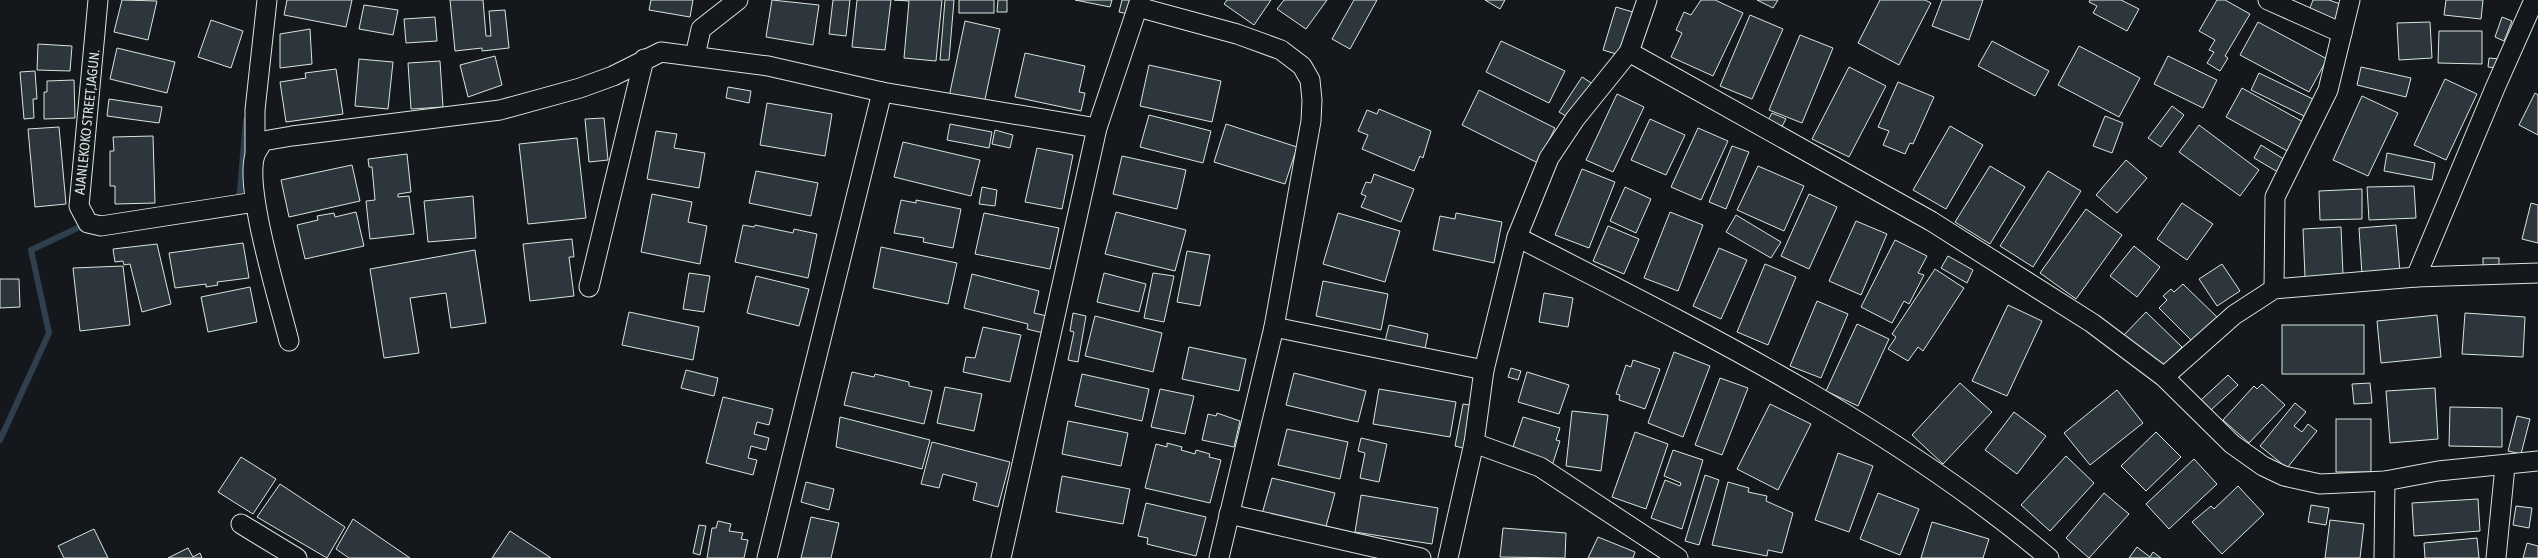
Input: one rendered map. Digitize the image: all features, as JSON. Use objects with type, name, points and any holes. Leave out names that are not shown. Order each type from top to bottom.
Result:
[{"type":"street","name":"AJANLEKOKO STREET,JAGUN.","points":[[98,0],[79,206],[88,223],[101,226],[255,202]]},
{"type":"street","points":[[267,0],[256,110],[253,171],[255,202],[288,341]]},
{"type":"street","points":[[695,56],[701,29],[738,0]]},
{"type":"street","points":[[1448,558],[1474,443],[1484,370],[1517,237],[1549,158],[1575,119],[1629,52],[1647,0]]},
{"type":"street","points":[[2268,0],[2342,33]]},
{"type":"street","points":[[2274,289],[2275,197],[2328,90],[2350,0]]},
{"type":"street","points":[[2416,277],[2534,0]]},
{"type":"street","points":[[1001,558],[1097,128],[1139,3],[1237,34],[1280,50],[1302,66],[1310,80],[1312,100],[1311,121],[1274,327],[1219,558]]},
{"type":"street","points":[[255,154],[263,141],[500,110],[580,88],[613,76],[661,52],[768,66],[882,92],[1097,128]]},
{"type":"street","points":[[1629,52],[1931,221],[2092,323],[2164,376],[2232,444],[2284,476],[2320,484],[2385,481],[2438,470],[2505,466],[2538,461]]},
{"type":"street","points":[[589,287],[644,59]]},
{"type":"street","points":[[767,558],[882,92]]},
{"type":"street","points":[[1517,237],[1792,380],[1999,516],[2049,558]]},
{"type":"street","points":[[2164,376],[2234,315],[2274,289],[2416,277],[2538,273]]},
{"type":"street","points":[[1274,327],[1484,370]]},
{"type":"street","points":[[1474,443],[1540,467],[1678,558]]},
{"type":"street","points":[[2496,558],[2505,466]]},
{"type":"street","points":[[2384,558],[2385,481]]},
{"type":"street","points":[[1229,514],[1421,558]]},
{"type":"street","points":[[241,524],[297,558]]},
{"type":"building","points":[[122,0],[157,1],[148,40],[114,32]]},
{"type":"building","points":[[287,0],[352,0],[346,27],[284,15]]},
{"type":"building","points":[[450,0],[483,0],[486,36],[491,36],[489,11],[505,10],[509,48],[455,51]]},
{"type":"building","points":[[651,0],[693,0],[690,17],[649,10]]},
{"type":"building","points":[[772,0],[819,5],[813,45],[766,37]]},
{"type":"building","points":[[833,0],[850,0],[846,36],[829,34]]},
{"type":"building","points":[[857,0],[891,0],[885,50],[852,47]]},
{"type":"building","points":[[894,0],[942,0],[936,61],[904,58],[909,1]]},
{"type":"building","points":[[945,0],[954,0],[949,60],[940,60]]},
{"type":"building","points":[[959,0],[994,0],[994,13],[959,13]]},
{"type":"building","points":[[998,0],[1007,0],[1007,12],[997,12]]},
{"type":"building","points":[[1075,0],[1112,0],[1110,7]]},
{"type":"building","points":[[1122,0],[1136,0],[1133,15],[1119,12]]},
{"type":"building","points":[[1227,0],[1271,0],[1254,25],[1224,4]]},
{"type":"building","points":[[1284,0],[1327,0],[1306,29],[1277,9]]},
{"type":"building","points":[[1354,0],[1377,0],[1350,49],[1332,39]]},
{"type":"building","points":[[1485,0],[1505,0],[1500,9]]},
{"type":"building","points":[[1701,0],[1715,0],[1743,13],[1713,76],[1671,57],[1682,33],[1676,30],[1684,12],[1691,15]]},
{"type":"building","points":[[1757,0],[1778,0],[1773,8]]},
{"type":"building","points":[[1880,0],[1925,0],[1931,3],[1899,65],[1858,43]]},
{"type":"building","points":[[1942,0],[1983,0],[1969,40],[1932,26]]},
{"type":"building","points":[[2090,0],[2121,0],[2139,9],[2127,31],[2093,13],[2097,6],[2089,2]]},
{"type":"building","points":[[2217,0],[2225,0],[2250,14],[2225,56],[2228,58],[2220,71],[2207,63],[2214,52],[2209,50],[2215,40],[2199,31]]},
{"type":"building","points":[[2313,0],[2329,0],[2346,6],[2336,33],[2305,21]]},
{"type":"building","points":[[2446,0],[2483,0],[2481,19],[2444,15]]},
{"type":"building","points":[[364,5],[398,10],[393,35],[359,29]]},
{"type":"building","points":[[1616,7],[1636,13],[1623,56],[1603,50]]},
{"type":"building","points":[[1750,15],[1783,29],[1752,99],[1720,86]]},
{"type":"building","points":[[435,17],[437,41],[406,43],[404,19]]},
{"type":"building","points":[[2502,17],[2512,21],[2504,41],[2495,37]]},
{"type":"building","points":[[211,20],[243,31],[231,68],[198,57]]},
{"type":"building","points":[[965,21],[1000,29],[984,104],[949,97]]},
{"type":"building","points":[[2258,22],[2327,59],[2309,92],[2240,55]]},
{"type":"building","points":[[2430,22],[2432,58],[2399,60],[2397,23]]},
{"type":"building","points":[[310,29],[312,64],[280,68],[280,34]]},
{"type":"building","points":[[2439,31],[2482,31],[2482,64],[2438,63]]},
{"type":"building","points":[[1800,35],[1833,48],[1802,123],[1769,110]]},
{"type":"building","points":[[1501,41],[1565,71],[1549,103],[1486,72]]},
{"type":"building","points":[[1992,41],[2049,71],[2035,96],[1978,66]]},
{"type":"building","points":[[38,44],[72,46],[70,71],[37,70]]},
{"type":"building","points":[[2079,46],[2140,78],[2119,117],[2058,85]]},
{"type":"building","points":[[117,48],[175,62],[167,93],[110,79]]},
{"type":"building","points":[[1025,53],[1085,66],[1079,92],[1085,93],[1081,111],[1015,97]]},
{"type":"building","points":[[495,56],[502,85],[468,97],[460,65]]},
{"type":"building","points":[[2168,56],[2217,80],[2203,108],[2154,84]]},
{"type":"building","points":[[2489,58],[2499,59],[2498,68],[2488,67]]},
{"type":"building","points":[[359,59],[393,62],[388,109],[355,106]]},
{"type":"building","points":[[440,61],[443,107],[411,109],[408,63]]},
{"type":"building","points":[[1149,65],[1221,81],[1212,122],[1140,106]]},
{"type":"building","points":[[1849,67],[1886,86],[1849,157],[1812,139]]},
{"type":"building","points":[[2361,67],[2411,78],[2406,97],[2357,85]]},
{"type":"building","points":[[336,69],[343,114],[286,122],[280,82],[306,78],[305,73]]},
{"type":"building","points":[[35,71],[37,99],[33,99],[34,118],[24,119],[20,72]]},
{"type":"building","points":[[2259,73],[2317,101],[2308,118],[2251,90]]},
{"type":"building","points":[[1582,77],[1596,86],[1573,120],[1559,112]]},
{"type":"building","points":[[2445,79],[2477,94],[2446,160],[2414,145]]},
{"type":"building","points":[[74,80],[75,118],[44,119],[44,92],[47,92],[47,81]]},
{"type":"building","points":[[1898,82],[1934,97],[1913,144],[1910,143],[1905,154],[1883,145],[1889,131],[1878,127]]},
{"type":"building","points":[[728,87],[751,91],[749,103],[726,98]]},
{"type":"building","points":[[2242,88],[2307,124],[2291,153],[2226,117]]},
{"type":"building","points":[[1479,90],[1555,128],[1538,163],[1462,125]]},
{"type":"building","points":[[2535,93],[2538,95],[2538,135],[2519,125]]},
{"type":"building","points":[[1617,94],[1644,107],[1613,172],[1586,160]]},
{"type":"building","points":[[2362,96],[2398,113],[2368,176],[2333,160]]},
{"type":"building","points":[[109,99],[162,107],[159,123],[107,116]]},
{"type":"building","points":[[767,103],[832,114],[825,156],[760,145]]},
{"type":"building","points":[[2172,106],[2184,115],[2161,147],[2148,138]]},
{"type":"building","points":[[1379,109],[1431,131],[1423,158],[1420,156],[1414,171],[1362,149],[1368,135],[1358,131],[1367,110],[1377,114]]},
{"type":"building","points":[[1772,113],[1786,119],[1779,132],[1765,126]]},
{"type":"building","points":[[1149,115],[1211,131],[1203,163],[1140,147]]},
{"type":"building","points":[[2105,116],[2123,123],[2112,153],[2093,146]]},
{"type":"building","points":[[604,118],[608,160],[589,162],[585,119]]},
{"type":"building","points":[[1650,119],[1685,135],[1666,175],[1631,160]]},
{"type":"building","points":[[950,124],[992,132],[989,148],[947,140]]},
{"type":"building","points":[[1226,124],[1297,147],[1285,184],[1214,162]]},
{"type":"building","points":[[2199,125],[2259,170],[2240,196],[2179,152]]},
{"type":"building","points":[[1950,126],[1983,145],[1946,209],[1913,190]]},
{"type":"building","points":[[59,127],[66,204],[35,207],[28,129]]},
{"type":"building","points":[[1698,128],[1728,141],[1701,200],[1671,187]]},
{"type":"building","points":[[995,130],[1013,135],[1010,148],[992,144]]},
{"type":"building","points":[[656,131],[677,134],[674,148],[705,153],[699,188],[647,179]]},
{"type":"building","points":[[153,136],[155,203],[115,204],[115,186],[110,186],[110,151],[114,151],[113,137]]},
{"type":"building","points":[[577,138],[586,218],[528,224],[519,144]]},
{"type":"building","points":[[903,142],[980,160],[971,196],[894,177]]},
{"type":"building","points":[[2261,145],[2290,163],[2283,175],[2254,158]]},
{"type":"building","points":[[1732,146],[1749,152],[1726,209],[1709,202]]},
{"type":"building","points":[[1037,148],[1073,155],[1062,209],[1025,202]]},
{"type":"building","points":[[2387,153],[2435,163],[2432,180],[2384,171]]},
{"type":"building","points":[[407,154],[411,192],[398,194],[398,197],[409,196],[414,234],[370,239],[366,201],[375,200],[372,167],[369,167],[368,159]]},
{"type":"building","points":[[1122,156],[1186,170],[1177,209],[1113,194]]},
{"type":"building","points":[[2126,160],[2147,178],[2117,213],[2096,195]]},
{"type":"building","points":[[352,165],[360,201],[289,217],[281,180]]},
{"type":"building","points":[[1758,166],[1804,186],[1784,231],[1737,210]]},
{"type":"building","points":[[1990,166],[2025,187],[1990,244],[1955,222]]},
{"type":"building","points":[[1582,169],[1615,182],[1589,248],[1555,235]]},
{"type":"building","points":[[756,171],[818,183],[811,216],[749,203]]},
{"type":"building","points":[[2048,171],[2081,191],[2033,267],[2000,246]]},
{"type":"building","points":[[1374,174],[1414,189],[1401,222],[1361,207],[1366,196],[1361,194],[1366,182],[1371,183]]},
{"type":"building","points":[[2414,186],[2416,218],[2369,220],[2367,187]]},
{"type":"building","points":[[982,187],[997,190],[995,206],[979,204]]},
{"type":"building","points":[[1625,187],[1651,199],[1636,233],[1610,221]]},
{"type":"building","points":[[2362,189],[2362,219],[2320,220],[2319,191]]},
{"type":"building","points":[[652,194],[692,202],[688,222],[707,226],[700,264],[641,252]]},
{"type":"building","points":[[1809,194],[1837,207],[1809,269],[1781,256]]},
{"type":"building","points":[[473,196],[476,238],[428,242],[424,201]]},
{"type":"building","points":[[901,200],[916,203],[916,200],[961,209],[953,248],[923,242],[924,238],[894,233]]},
{"type":"building","points":[[2182,203],[2213,224],[2187,260],[2157,239]]},
{"type":"building","points":[[2531,203],[2538,205],[2538,243],[2522,239]]},
{"type":"building","points":[[2086,209],[2122,235],[2076,299],[2040,273]]},
{"type":"building","points":[[356,212],[364,246],[305,259],[297,225],[318,220],[317,216],[334,213],[335,217]]},
{"type":"building","points":[[1116,212],[1186,230],[1175,271],[1105,254]]},
{"type":"building","points":[[1670,212],[1703,225],[1678,291],[1644,278]]},
{"type":"building","points":[[984,213],[1059,228],[1050,269],[975,254]]},
{"type":"building","points":[[1338,213],[1400,231],[1385,282],[1323,264]]},
{"type":"building","points":[[1456,213],[1502,222],[1494,263],[1433,250],[1440,216],[1455,219]]},
{"type":"building","points":[[1736,215],[1781,242],[1771,258],[1726,232]]},
{"type":"building","points":[[1856,221],[1887,234],[1861,295],[1829,281]]},
{"type":"building","points":[[743,225],[754,227],[755,225],[793,233],[794,229],[817,234],[808,278],[735,262]]},
{"type":"building","points":[[2396,225],[2400,272],[2362,275],[2359,228]]},
{"type":"building","points":[[1608,226],[1639,239],[1624,274],[1593,261]]},
{"type":"building","points":[[2341,227],[2343,275],[2305,277],[2303,229]]},
{"type":"building","points":[[572,239],[574,257],[569,257],[574,296],[530,301],[523,244]]},
{"type":"building","points":[[1895,240],[1927,256],[1918,273],[1924,275],[1909,304],[1904,301],[1892,323],[1861,307]]},
{"type":"building","points":[[243,243],[249,278],[217,282],[218,285],[206,287],[206,284],[175,288],[169,253]]},
{"type":"building","points":[[157,244],[171,304],[142,312],[130,264],[124,265],[123,261],[115,262],[113,249]]},
{"type":"building","points":[[2134,246],[2160,267],[2137,297],[2110,276]]},
{"type":"building","points":[[881,247],[957,263],[948,304],[873,288]]},
{"type":"building","points":[[1719,248],[1747,260],[1721,319],[1693,306]]},
{"type":"building","points":[[475,250],[486,323],[451,328],[446,293],[410,298],[419,353],[384,358],[370,269]]},
{"type":"building","points":[[1187,251],[1210,255],[1200,306],[1177,302]]},
{"type":"building","points":[[1948,256],[1973,270],[1967,283],[1941,268]]},
{"type":"building","points":[[2483,258],[2499,258],[2499,269],[2483,269]]},
{"type":"building","points":[[1765,264],[1796,277],[1768,345],[1737,332]]},
{"type":"building","points":[[2222,264],[2240,291],[2217,306],[2199,279]]},
{"type":"building","points":[[123,266],[130,325],[80,331],[73,268]]},
{"type":"building","points":[[1935,269],[1964,288],[1923,351],[1918,347],[1908,361],[1888,349],[1896,337],[1892,334]]},
{"type":"building","points":[[689,273],[710,276],[704,312],[683,309]]},
{"type":"building","points":[[1104,273],[1146,284],[1139,312],[1097,302]]},
{"type":"building","points":[[1153,273],[1174,276],[1164,322],[1144,318]]},
{"type":"building","points":[[972,274],[1039,291],[1034,313],[1047,316],[1043,333],[1027,329],[1028,324],[964,308]]},
{"type":"building","points":[[756,276],[809,289],[799,326],[747,313]]},
{"type":"building","points":[[0,279],[19,279],[20,307],[0,308]]},
{"type":"building","points":[[1323,281],[1388,294],[1381,330],[1316,316]]},
{"type":"building","points":[[2183,284],[2220,320],[2195,344],[2159,308],[2167,300],[2163,296],[2171,289],[2174,292]]},
{"type":"building","points":[[250,287],[257,322],[208,332],[201,297]]},
{"type":"building","points":[[1544,293],[1573,298],[1568,327],[1539,322]]},
{"type":"building","points":[[1817,301],[1848,314],[1821,378],[1790,366]]},
{"type":"building","points":[[2008,305],[2042,321],[2007,396],[1972,381]]},
{"type":"building","points":[[629,312],[699,327],[693,360],[622,345]]},
{"type":"building","points":[[2146,312],[2182,347],[2160,370],[2124,335]]},
{"type":"building","points":[[1073,313],[1086,316],[1078,362],[1068,360],[1074,332],[1070,331]]},
{"type":"building","points":[[2465,313],[2525,317],[2523,357],[2462,354]]},
{"type":"building","points":[[2437,315],[2441,357],[2381,363],[2377,321]]},
{"type":"building","points":[[1095,316],[1162,333],[1153,372],[1085,356]]},
{"type":"building","points":[[1857,324],[1889,339],[1858,406],[1826,391]]},
{"type":"building","points":[[1389,325],[1428,334],[1423,358],[1383,349]]},
{"type":"building","points":[[2282,325],[2364,325],[2364,374],[2282,374]]},
{"type":"building","points":[[983,327],[1021,335],[1010,382],[963,372],[966,357],[975,358]]},
{"type":"building","points":[[1189,347],[1246,359],[1239,391],[1182,379]]},
{"type":"building","points":[[1674,352],[1710,366],[1683,437],[1648,423]]},
{"type":"building","points":[[1633,360],[1660,369],[1645,409],[1619,400],[1620,395],[1616,394],[1626,365],[1631,367]]},
{"type":"building","points":[[1511,368],[1521,371],[1518,380],[1508,377]]},
{"type":"building","points":[[686,370],[718,378],[714,396],[681,388]]},
{"type":"building","points":[[852,372],[874,377],[875,374],[909,382],[909,386],[932,391],[924,424],[844,405]]},
{"type":"building","points":[[1527,372],[1569,385],[1559,414],[1518,402]]},
{"type":"building","points":[[1294,373],[1366,391],[1358,422],[1286,405]]},
{"type":"building","points":[[1082,374],[1149,389],[1142,421],[1075,406]]},
{"type":"building","points":[[2228,375],[2238,385],[2211,410],[2201,400]]},
{"type":"building","points":[[1720,378],[1748,388],[1722,455],[1695,445]]},
{"type":"building","points":[[1960,383],[1992,412],[1943,464],[1912,435]]},
{"type":"building","points":[[2370,383],[2372,403],[2354,404],[2352,384]]},
{"type":"building","points":[[2262,384],[2285,405],[2249,443],[2223,420],[2254,386],[2257,389]]},
{"type":"building","points":[[945,387],[982,394],[974,431],[937,423]]},
{"type":"building","points":[[2435,388],[2438,439],[2390,443],[2386,391]]},
{"type":"building","points":[[1160,389],[1194,396],[1185,434],[1151,427]]},
{"type":"building","points":[[1379,389],[1456,402],[1450,437],[1373,424]]},
{"type":"building","points":[[2117,390],[2143,423],[2090,465],[2064,433]]},
{"type":"building","points":[[723,397],[773,409],[769,425],[757,422],[754,434],[769,438],[766,450],[751,446],[748,458],[757,460],[753,475],[706,463]]},
{"type":"building","points":[[2295,403],[2306,412],[2294,426],[2302,432],[2308,424],[2317,431],[2287,468],[2260,446]]},
{"type":"building","points":[[1463,404],[1476,406],[1467,449],[1455,446]]},
{"type":"building","points":[[1770,404],[1811,424],[1778,490],[1737,469]]},
{"type":"building","points":[[2450,407],[2502,408],[2502,447],[2449,446]]},
{"type":"building","points":[[1572,411],[1608,415],[1601,471],[1566,466]]},
{"type":"building","points":[[2014,412],[2046,436],[2017,474],[1985,450]]},
{"type":"building","points":[[1217,413],[1240,421],[1234,447],[1202,440],[1208,414],[1216,416]]},
{"type":"building","points":[[2517,416],[2530,419],[2521,454],[2508,451]]},
{"type":"building","points":[[840,417],[930,440],[922,469],[836,447]]},
{"type":"building","points":[[1523,417],[1560,428],[1556,440],[1560,441],[1552,466],[1511,453]]},
{"type":"building","points":[[2336,419],[2371,419],[2371,472],[2336,472]]},
{"type":"building","points":[[1068,421],[1128,433],[1121,466],[1062,454]]},
{"type":"building","points":[[1287,429],[1348,442],[1340,479],[1278,465]]},
{"type":"building","points":[[1635,432],[1668,444],[1646,509],[1612,497]]},
{"type":"building","points":[[2156,432],[2181,457],[2146,491],[2121,466]]},
{"type":"building","points":[[1361,438],[1387,444],[1379,482],[1360,478],[1365,453],[1358,451]]},
{"type":"building","points":[[932,442],[1010,462],[998,507],[973,500],[977,483],[943,474],[939,488],[921,484]]},
{"type":"building","points":[[1167,443],[1182,447],[1181,450],[1195,454],[1196,450],[1210,454],[1209,457],[1221,460],[1210,503],[1145,488],[1156,444],[1167,447]]},
{"type":"building","points":[[1673,450],[1703,460],[1682,529],[1651,518],[1665,480],[1680,486],[1681,483],[1664,476]]},
{"type":"building","points":[[1838,453],[1873,466],[1849,532],[1815,520]]},
{"type":"building","points":[[2066,456],[2094,483],[2050,531],[2021,505]]},
{"type":"building","points":[[241,457],[276,479],[253,514],[218,492]]},
{"type":"building","points":[[2194,459],[2217,484],[2169,529],[2146,504]]},
{"type":"building","points":[[1705,475],[1719,480],[1699,545],[1685,541]]},
{"type":"building","points":[[1062,476],[1130,489],[1123,524],[1056,512]]},
{"type":"building","points":[[1272,478],[1335,493],[1325,530],[1262,514]]},
{"type":"building","points":[[806,482],[834,489],[829,510],[801,502]]},
{"type":"building","points":[[1728,482],[1749,488],[1748,492],[1767,496],[1766,501],[1793,513],[1782,553],[1768,550],[1767,556],[1712,545]]},
{"type":"building","points":[[280,484],[345,527],[327,558],[257,517]]},
{"type":"building","points":[[2238,486],[2264,514],[2222,554],[2192,522],[2211,506],[2214,509]]},
{"type":"building","points":[[1878,493],[1919,509],[1900,555],[1860,539]]},
{"type":"building","points":[[2104,493],[2129,514],[2089,558],[2066,538]]},
{"type":"building","points":[[1361,495],[1438,508],[1432,544],[1355,532]]},
{"type":"building","points":[[2478,499],[2480,531],[2414,536],[2412,503]]},
{"type":"building","points":[[1146,503],[1206,517],[1196,556],[1147,544],[1148,538],[1138,536]]},
{"type":"building","points":[[2311,505],[2329,508],[2326,525],[2308,522]]},
{"type":"building","points":[[2516,506],[2532,508],[2529,528],[2513,525]]},
{"type":"building","points":[[811,517],[839,523],[831,558],[801,558]]},
{"type":"building","points":[[353,519],[410,558],[349,558],[336,549]]},
{"type":"building","points":[[2330,520],[2364,524],[2360,558],[2325,558]]},
{"type":"building","points":[[718,521],[731,524],[729,531],[743,533],[741,539],[748,540],[744,558],[707,558],[712,528],[716,528]]},
{"type":"building","points":[[1932,522],[1989,539],[1983,558],[1921,558]]},
{"type":"building","points":[[699,525],[706,526],[700,555],[693,553]]},
{"type":"building","points":[[1503,528],[1566,533],[1565,558],[1500,557]]},
{"type":"building","points":[[94,529],[108,558],[64,558],[58,546]]},
{"type":"building","points":[[510,531],[551,558],[492,558]]},
{"type":"building","points":[[1598,537],[1635,552],[1633,558],[1588,558]]},
{"type":"building","points":[[2477,538],[2479,558],[2425,558],[2424,543]]},
{"type":"building","points":[[2527,543],[2538,546],[2538,558],[2523,558]]},
{"type":"building","points":[[2137,547],[2150,557],[2153,552],[2161,558],[2129,558]]},
{"type":"building","points":[[188,548],[193,557],[200,553],[202,558],[168,558]]},
{"type":"waterway","points":[[239,202],[246,120]]},
{"type":"waterway","points":[[0,440],[49,333],[31,250],[86,224]]}]
